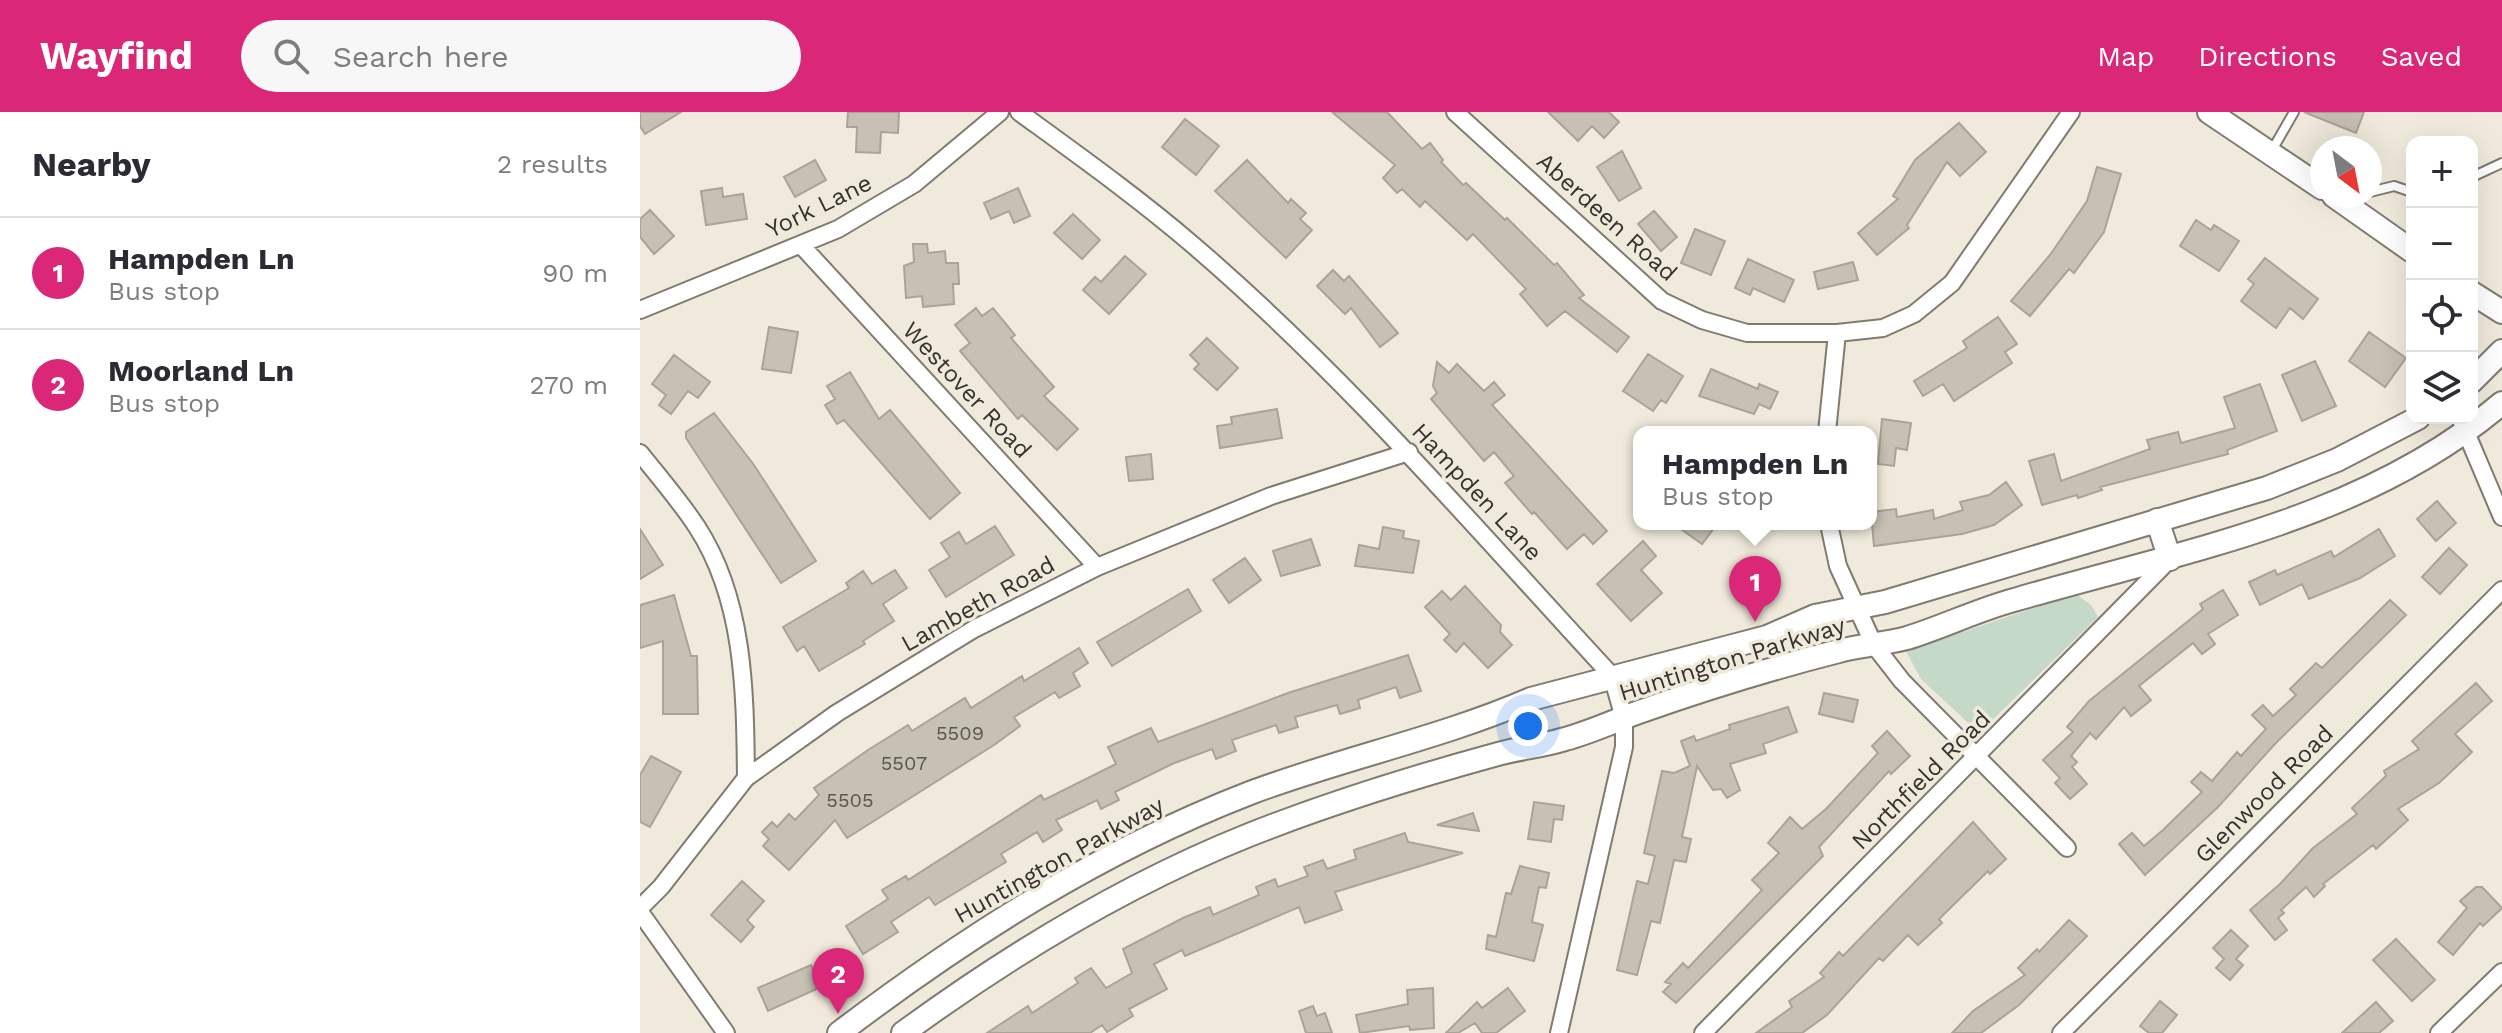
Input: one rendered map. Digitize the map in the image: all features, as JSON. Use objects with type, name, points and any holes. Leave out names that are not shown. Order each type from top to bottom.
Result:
[{"type":"street","name":"York Lane","points":[[640,310],[838,229],[914,184],[1000,112]]},
{"type":"street","name":"Hampden Lane","points":[[1019,112],[1115,182],[1194,246],[1409,452],[1612,676],[1624,718],[1624,747],[1559,1033]]},
{"type":"street","name":"Aberdeen Road","points":[[1455,112],[1662,301],[1702,320],[1747,333],[1837,333],[1883,328],[1914,314],[1952,283],[2071,112]]},
{"type":"street","points":[[2209,112],[2310,180]]},
{"type":"street","points":[[2359,208],[2406,246]]},
{"type":"street","name":"Westover Road","points":[[801,245],[1097,567]]},
{"type":"street","points":[[2478,297],[2502,312]]},
{"type":"street","points":[[1828,426],[1837,333]]},
{"type":"street","points":[[2478,375],[2502,351]]},
{"type":"street","name":"Huntington Parkway","points":[[903,1033],[1054,930],[1177,866],[1251,834],[1351,799],[1499,754],[1561,741],[1624,718],[1839,651],[1914,636],[2012,600],[2170,559],[2365,489],[2502,403]]},
{"type":"street","name":"Huntington Parkway","points":[[839,1033],[971,937],[1159,831],[1318,769],[1501,714],[1531,699],[1712,653],[1767,637],[1815,616],[1855,609],[2300,477],[2375,443],[2408,424]]},
{"type":"street","points":[[2463,425],[2502,517]]},
{"type":"street","name":"Lambeth Road","points":[[640,910],[746,778],[837,713],[974,629],[1097,567],[1271,496],[1409,452]]},
{"type":"street","points":[[640,453],[698,528],[730,597],[744,683],[746,778]]},
{"type":"street","points":[[2157,520],[2170,559]]},
{"type":"street","points":[[1830,530],[1838,566],[1874,645],[1902,681],[1976,759],[2067,848]]},
{"type":"street","name":"Northfield Road","points":[[1703,1033],[2170,559]]},
{"type":"street","name":"Glenwood Road","points":[[2061,1033],[2502,590]]},
{"type":"street","points":[[640,910],[726,1033]]},
{"type":"street","points":[[2439,1033],[2502,972]]},
{"type":"lane","points":[[2271,153],[2294,112]]},
{"type":"lane","points":[[2478,174],[2502,163]]},
{"type":"lane","points":[[2382,189],[2394,186],[2406,190]]},
{"type":"green space","points":[[2076,594],[2091,605],[2098,617],[1979,733],[1921,679],[1906,651]]},
{"type":"building","points":[[640,112],[681,112],[645,134],[640,126]]},
{"type":"building","points":[[848,112],[899,112],[898,133],[881,132],[880,153],[856,152],[857,127],[847,127]]},
{"type":"building","points":[[1332,112],[1387,112],[1422,149],[1430,143],[1443,160],[1441,162],[1463,185],[1466,183],[1505,220],[1507,218],[1554,265],[1557,263],[1584,295],[1579,298],[1629,337],[1617,352],[1565,311],[1547,326],[1520,294],[1526,289],[1473,234],[1467,240],[1425,201],[1420,207],[1402,189],[1397,193],[1383,178],[1395,165]]},
{"type":"building","points":[[1548,112],[1609,112],[1619,122],[1604,138],[1592,126],[1578,141]]},
{"type":"building","points":[[2304,112],[2364,112],[2356,133]]},
{"type":"building","points":[[1185,119],[1219,146],[1196,175],[1162,147]]},
{"type":"building","points":[[1959,123],[1986,152],[1960,176],[1947,162],[1907,225],[1909,228],[1877,255],[1858,233],[1898,199],[1893,196],[1915,160]]},
{"type":"building","points":[[1622,151],[1641,188],[1619,201],[1597,167]]},
{"type":"building","points":[[815,160],[826,180],[795,197],[784,177]]},
{"type":"building","points":[[1247,160],[1288,203],[1291,199],[1306,213],[1300,219],[1312,230],[1286,258],[1215,191]]},
{"type":"building","points":[[2097,167],[2121,174],[2104,232],[2074,273],[2069,269],[2030,316],[2011,301],[2050,255],[2087,201]]},
{"type":"building","points":[[722,188],[723,197],[743,194],[747,219],[706,225],[701,191]]},
{"type":"building","points":[[1018,188],[1030,216],[1014,223],[1009,211],[991,219],[984,203]]},
{"type":"building","points":[[650,210],[674,236],[654,254],[640,237],[640,219]]},
{"type":"building","points":[[1654,211],[1677,237],[1661,251],[1638,224]]},
{"type":"building","points":[[1073,214],[1100,240],[1082,259],[1054,233]]},
{"type":"building","points":[[2196,220],[2211,230],[2214,225],[2239,241],[2219,271],[2180,246]]},
{"type":"building","points":[[1695,229],[1725,241],[1711,275],[1681,263]]},
{"type":"building","points":[[913,244],[927,244],[928,253],[945,251],[946,263],[958,263],[959,284],[953,284],[954,304],[923,307],[922,296],[906,298],[904,266],[914,262]]},
{"type":"building","points":[[1125,256],[1146,274],[1109,314],[1083,290],[1095,277],[1101,282]]},
{"type":"building","points":[[2265,258],[2318,299],[2303,319],[2290,308],[2276,328],[2241,301],[2254,284],[2248,279]]},
{"type":"building","points":[[1748,259],[1794,280],[1784,302],[1753,288],[1750,295],[1735,288]]},
{"type":"building","points":[[1853,262],[1858,280],[1818,289],[1814,272]]},
{"type":"building","points":[[1333,270],[1344,281],[1349,276],[1398,333],[1380,347],[1351,308],[1345,314],[1317,286]]},
{"type":"building","points":[[976,308],[982,316],[993,308],[1015,335],[1011,338],[1054,387],[1044,396],[1078,429],[1057,450],[1022,415],[1018,419],[960,351],[970,343],[955,325]]},
{"type":"building","points":[[1998,317],[2017,344],[2005,352],[2012,363],[1954,401],[1943,384],[1923,396],[1914,381],[1967,348],[1963,341]]},
{"type":"building","points":[[769,327],[798,332],[791,373],[762,369]]},
{"type":"building","points":[[2369,332],[2406,358],[2385,387],[2349,361]]},
{"type":"building","points":[[1207,338],[1238,368],[1217,390],[1194,369],[1199,364],[1190,355]]},
{"type":"building","points":[[1648,354],[1683,376],[1666,403],[1661,400],[1653,411],[1623,391]]},
{"type":"building","points":[[674,355],[710,382],[698,398],[688,391],[671,414],[659,405],[666,395],[652,384]]},
{"type":"building","points":[[2315,361],[2336,406],[2302,421],[2282,375]]},
{"type":"building","points":[[1437,362],[1449,373],[1457,364],[1484,391],[1494,382],[1505,395],[1492,405],[1607,531],[1593,544],[1584,534],[1567,549],[1505,483],[1514,476],[1494,452],[1484,461],[1431,399],[1437,393],[1433,386]]},
{"type":"building","points":[[1711,369],[1758,389],[1759,384],[1778,392],[1770,409],[1759,404],[1754,414],[1699,396]]},
{"type":"building","points":[[850,372],[879,419],[890,410],[960,493],[930,519],[844,420],[837,424],[825,405],[835,399],[827,386]]},
{"type":"building","points":[[2260,384],[2277,431],[2227,450],[2228,454],[2100,487],[2102,490],[2078,498],[2077,495],[2042,505],[2029,461],[2054,454],[2061,481],[2150,449],[2147,440],[2178,432],[2181,443],[2235,428],[2224,397]]},
{"type":"building","points":[[1277,409],[1282,438],[1220,448],[1217,426],[1232,424],[1231,417]]},
{"type":"building","points":[[714,413],[754,465],[816,561],[781,583],[686,438],[686,432]]},
{"type":"building","points":[[1882,419],[1911,423],[1907,450],[1896,448],[1894,466],[1878,464]]},
{"type":"building","points":[[1151,454],[1153,479],[1129,481],[1126,457]]},
{"type":"building","points":[[2006,482],[2022,505],[1994,525],[1962,534],[1874,546],[1873,530],[1877,530],[1877,511],[1896,509],[1897,517],[1933,510],[1934,519],[1963,510],[1960,502],[1989,495]]},
{"type":"building","points":[[2437,501],[2456,523],[2436,541],[2417,519]]},
{"type":"building","points":[[995,526],[1014,555],[946,597],[929,570],[950,557],[941,543],[959,532],[966,544]]},
{"type":"building","points":[[1383,527],[1404,531],[1403,538],[1419,541],[1413,573],[1355,566],[1359,545],[1379,549]]},
{"type":"building","points":[[640,529],[663,565],[640,579]]},
{"type":"building","points":[[2379,529],[2395,556],[2360,578],[2309,599],[2302,584],[2260,605],[2249,582],[2275,570],[2277,575],[2331,551],[2334,557]]},
{"type":"building","points":[[1682,530],[1712,530],[1702,544]]},
{"type":"building","points":[[1311,539],[1320,565],[1281,576],[1273,551]]},
{"type":"building","points":[[1643,541],[1656,556],[1641,570],[1662,593],[1631,621],[1597,584]]},
{"type":"building","points":[[2449,548],[2467,565],[2440,594],[2422,577]]},
{"type":"building","points":[[1245,558],[1261,580],[1229,603],[1213,580]]},
{"type":"building","points":[[895,570],[907,588],[883,604],[894,621],[863,641],[865,644],[819,671],[804,646],[797,651],[783,627],[849,588],[846,583],[863,571],[872,584]]},
{"type":"building","points":[[1465,586],[1501,625],[1500,632],[1512,645],[1488,668],[1464,643],[1456,652],[1444,640],[1450,634],[1425,607],[1442,591],[1451,600]]},
{"type":"building","points":[[1188,589],[1201,611],[1112,666],[1097,642]]},
{"type":"building","points":[[2223,590],[2238,615],[2208,634],[2215,644],[2202,654],[2193,643],[2139,686],[2151,700],[2131,716],[2124,707],[2096,739],[2090,733],[2071,756],[2077,762],[2072,767],[2087,784],[2070,799],[2055,783],[2060,778],[2043,760],[2073,732],[2067,727],[2089,701],[2203,609],[2200,604]]},
{"type":"building","points":[[674,595],[691,656],[697,656],[698,714],[663,714],[663,641],[640,648],[640,605]]},
{"type":"building","points":[[2390,600],[2406,615],[2274,745],[2218,807],[2145,875],[2119,844],[2132,833],[2144,846],[2163,830],[2202,792],[2191,782],[2201,772],[2212,781],[2237,752],[2241,756],[2266,729],[2252,715],[2263,705],[2273,716],[2296,695],[2290,689],[2316,663],[2322,668]]},
{"type":"building","points":[[1079,648],[1088,663],[1073,673],[1080,686],[1059,698],[1055,692],[1014,717],[1020,726],[994,745],[847,838],[835,820],[789,870],[763,846],[769,839],[762,832],[772,822],[777,827],[789,814],[795,820],[819,795],[814,788],[868,750],[908,725],[912,731],[965,698],[971,708],[1022,676],[1024,681]]},
{"type":"building","points":[[1408,655],[1421,691],[1400,698],[1396,687],[1358,700],[1360,708],[1340,714],[1337,705],[1295,717],[1298,727],[1279,733],[1276,725],[1232,740],[1236,751],[1216,759],[1212,749],[1172,764],[1115,792],[1119,800],[1101,809],[1097,800],[1056,820],[1062,830],[1043,842],[1037,832],[1001,854],[1006,862],[935,905],[929,897],[891,922],[898,932],[863,954],[846,926],[888,899],[882,890],[906,876],[908,880],[1041,795],[1044,800],[1116,764],[1108,747],[1151,728],[1158,742],[1288,693]]},
{"type":"building","points":[[2476,683],[2492,701],[2455,734],[2472,752],[2439,783],[2398,809],[2408,820],[2376,849],[2373,845],[2323,884],[2325,886],[2314,897],[2306,887],[2281,910],[2284,913],[2278,918],[2287,930],[2275,940],[2250,910],[2280,884],[2313,848],[2357,814],[2352,808],[2386,776],[2384,771],[2419,749],[2412,741]]},
{"type":"building","points":[[1824,693],[1858,700],[1853,722],[1819,714]]},
{"type":"building","points":[[1788,707],[1797,732],[1763,744],[1766,753],[1730,764],[1740,790],[1727,798],[1721,789],[1713,790],[1697,766],[1682,837],[1691,839],[1686,862],[1674,860],[1660,923],[1651,921],[1637,975],[1617,970],[1637,881],[1648,884],[1655,856],[1644,853],[1662,771],[1674,773],[1690,766],[1681,741],[1694,736],[1696,741],[1730,729],[1729,725]]},
{"type":"building","points":[[1887,731],[1910,756],[1891,774],[1889,771],[1819,847],[1823,856],[1676,1003],[1663,992],[1671,984],[1665,982],[1683,963],[1688,968],[1762,890],[1752,880],[1779,853],[1768,843],[1790,817],[1802,829],[1826,809],[1878,753],[1872,746]]},
{"type":"building","points":[[651,756],[681,772],[650,827],[640,822],[640,775]]},
{"type":"building","points":[[1534,802],[1564,806],[1562,820],[1554,819],[1551,842],[1528,839]]},
{"type":"building","points":[[1473,813],[1479,831],[1437,825]]},
{"type":"building","points":[[1973,822],[2006,859],[1990,874],[1988,871],[1939,919],[1942,923],[1918,945],[1908,935],[1883,961],[1879,958],[1827,1015],[1802,1033],[1756,1033],[1792,1007],[1789,1001],[1824,977],[1820,973],[1839,952],[1843,956]]},
{"type":"building","points":[[1405,833],[1408,842],[1463,853],[1335,892],[1342,910],[1305,923],[1299,907],[1185,956],[1182,950],[1154,964],[1167,989],[1129,1009],[1133,1016],[1107,1032],[1102,1025],[1090,1033],[987,1033],[1028,1006],[1032,1013],[1078,983],[1075,978],[1091,968],[1106,988],[1132,973],[1123,949],[1185,917],[1210,907],[1213,915],[1259,895],[1256,887],[1275,879],[1278,887],[1308,876],[1304,867],[1323,860],[1327,869],[1356,859],[1354,850]]},
{"type":"building","points":[[1520,866],[1549,873],[1546,888],[1539,887],[1532,922],[1543,925],[1534,961],[1486,949],[1488,935],[1496,937],[1506,893],[1511,894]]},
{"type":"building","points":[[742,881],[764,901],[747,920],[754,927],[741,942],[711,915]]},
{"type":"building","points":[[2476,887],[2482,887],[2502,908],[2483,926],[2480,923],[2453,955],[2438,942],[2467,908],[2460,901]]},
{"type":"building","points":[[2069,920],[2087,936],[2019,1005],[1981,1033],[1952,1033],[1973,1011],[2025,975],[2018,968],[2037,949],[2039,952]]},
{"type":"building","points":[[2231,930],[2248,946],[2236,959],[2243,965],[2230,980],[2216,968],[2224,959],[2213,948]]},
{"type":"building","points":[[2396,939],[2435,980],[2412,1001],[2373,960]]},
{"type":"building","points":[[811,965],[821,987],[768,1011],[758,988]]},
{"type":"building","points":[[1433,988],[1434,1028],[1410,1030],[1409,1026],[1360,1033],[1356,1015],[1408,1004],[1407,990]]},
{"type":"building","points":[[1508,988],[1525,1011],[1496,1033],[1482,1033],[1475,1023],[1458,1033],[1446,1033],[1477,1002],[1482,1008]]},
{"type":"building","points":[[2160,1001],[2177,1015],[2162,1033],[2149,1033],[2140,1026]]},
{"type":"building","points":[[2376,1002],[2393,1021],[2379,1033],[2342,1033]]},
{"type":"building","points":[[1313,1006],[1317,1016],[1325,1013],[1332,1033],[1306,1033],[1299,1011]]},
{"type":"place","name":"Hampden Ln","points":[[1755,622]]},
{"type":"place","name":"Moorland Ln","points":[[838,1014]]}]
